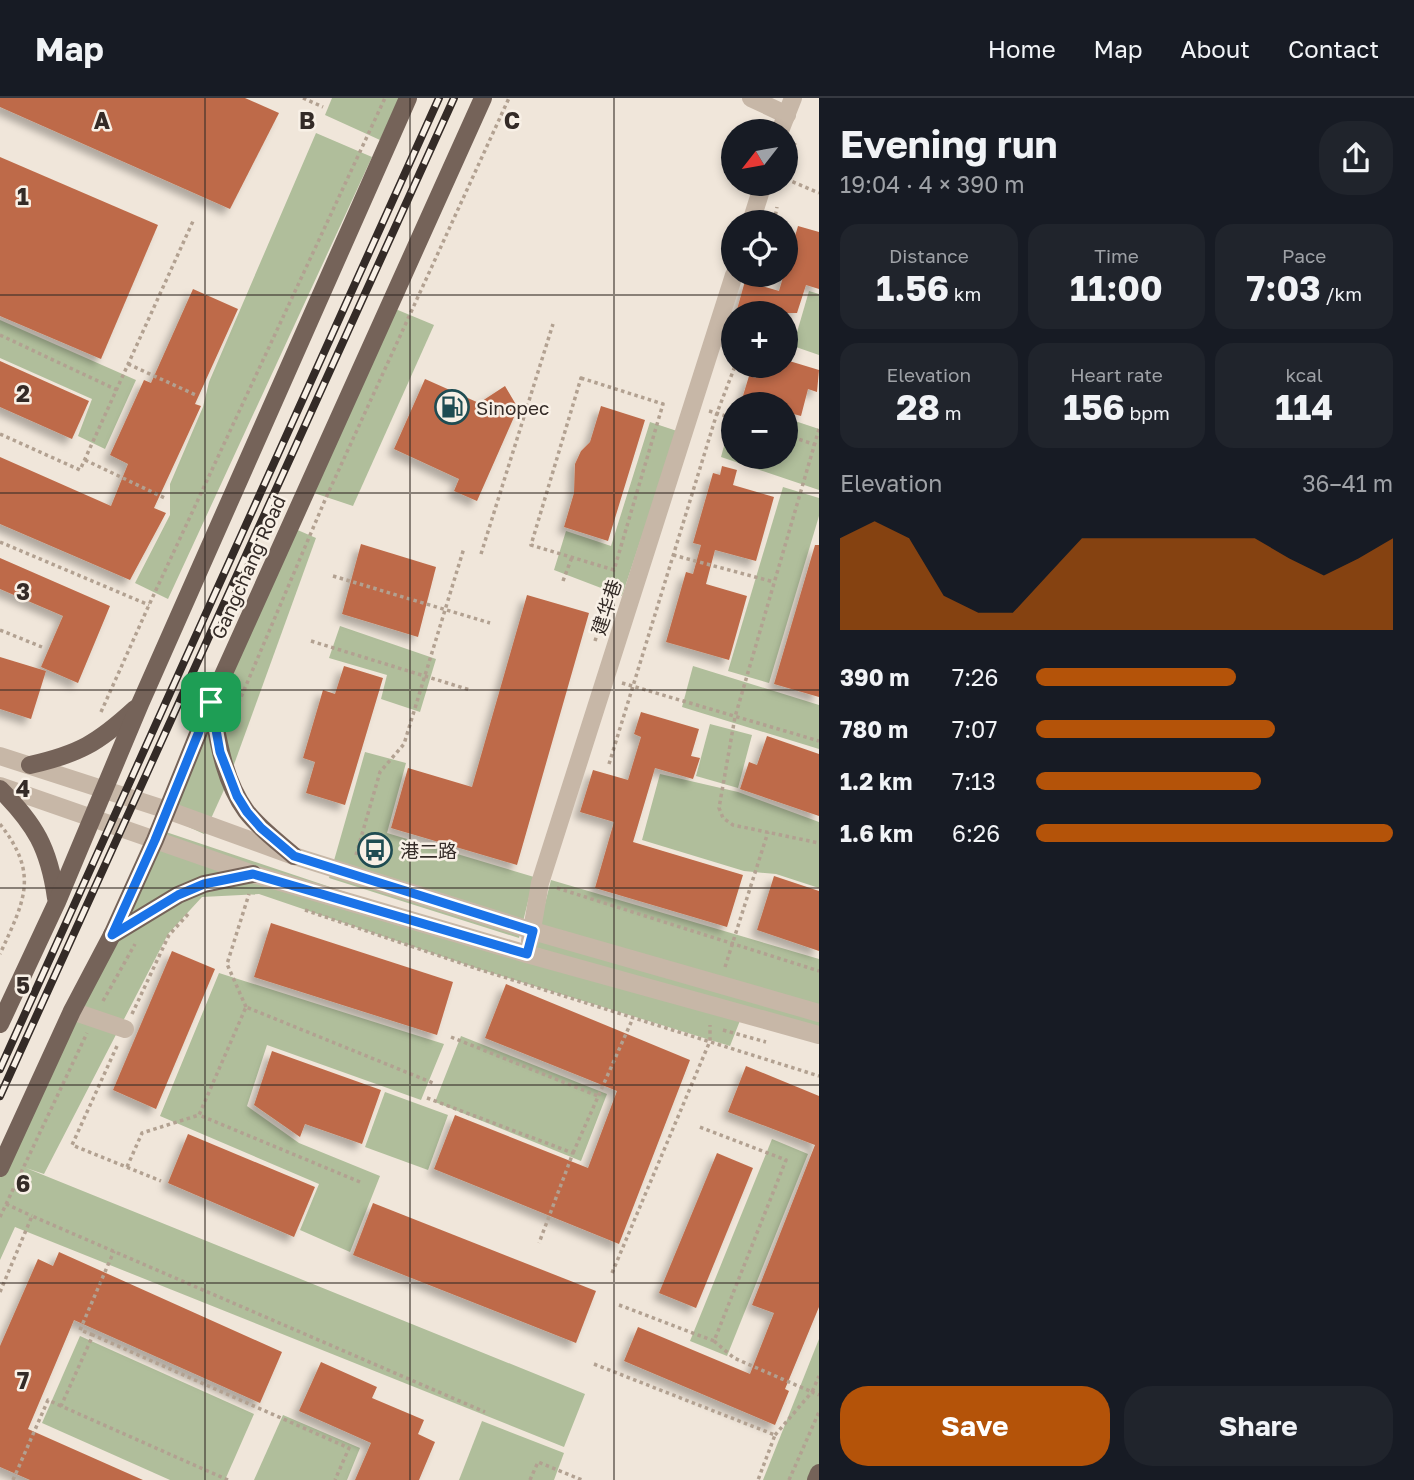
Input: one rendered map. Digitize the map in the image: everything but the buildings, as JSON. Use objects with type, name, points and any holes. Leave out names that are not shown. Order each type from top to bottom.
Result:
[{"type":"main road","points":[[0,1023],[57,902],[140,704],[408,98]]},
{"type":"main road","name":"Gangchang Road","points":[[0,1168],[72,1010],[112,935],[155,840],[211,702],[483,98]]},
{"type":"main road","points":[[211,702],[220,752],[237,796],[261,828],[294,856]]},
{"type":"main road","points":[[30,765],[88,747],[111,732],[140,704]]},
{"type":"main road","points":[[0,787],[37,831],[52,871],[57,902]]},
{"type":"main road","points":[[112,935],[178,895],[204,884],[253,882]]},
{"type":"main road","points":[[816,1480],[819,1473]]},
{"type":"street","points":[[751,98],[787,115]]},
{"type":"street","name":"建华巷","points":[[527,954],[540,883],[730,287]]},
{"type":"street","points":[[0,756],[167,810],[294,856],[533,931],[819,1013]]},
{"type":"street","points":[[0,787],[155,840],[253,882],[819,1035]]},
{"type":"street","points":[[72,1010],[125,1029]]},
{"type":"path","points":[[303,98],[323,107]]},
{"type":"path","points":[[97,721],[385,98]]},
{"type":"path","points":[[232,728],[233,714],[325,500],[509,98]]},
{"type":"path","points":[[798,184],[819,193]]},
{"type":"path","points":[[0,434],[80,470],[194,219]]},
{"type":"path","points":[[481,554],[553,324]]},
{"type":"path","points":[[0,335],[117,390]]},
{"type":"path","points":[[128,364],[198,396]]},
{"type":"path","points":[[580,378],[663,404],[614,570],[572,557],[531,545],[580,378]]},
{"type":"path","points":[[609,764],[730,378]]},
{"type":"path","points":[[819,429],[735,717],[719,808],[723,818],[733,825],[819,843]]},
{"type":"path","points":[[798,439],[819,446]]},
{"type":"path","points":[[85,460],[167,499]]},
{"type":"path","points":[[0,542],[149,605]]},
{"type":"path","points":[[344,854],[356,857],[380,772],[404,744],[464,548]]},
{"type":"path","points":[[673,555],[774,582]]},
{"type":"path","points":[[563,581],[572,557]]},
{"type":"path","points":[[333,576],[490,623]]},
{"type":"path","points":[[0,630],[42,647]]},
{"type":"path","points":[[311,640],[470,690]]},
{"type":"path","points":[[605,679],[819,741]]},
{"type":"path","points":[[0,824],[19,854],[25,891],[21,907],[0,954]]},
{"type":"path","points":[[723,972],[768,832]]},
{"type":"path","points":[[253,882],[227,964],[246,1007],[433,1083]]},
{"type":"path","points":[[540,883],[819,971]]},
{"type":"path","points":[[237,896],[259,895]]},
{"type":"path","points":[[162,1181],[72,1145],[169,935],[193,908]]},
{"type":"path","points":[[298,908],[478,970],[819,1076]]},
{"type":"path","points":[[612,1273],[710,1041],[712,1005]]},
{"type":"path","points":[[199,1115],[246,1007]]},
{"type":"path","points":[[539,1244],[573,1153],[633,1017]]},
{"type":"path","points":[[452,1037],[598,1096]]},
{"type":"path","points":[[428,1098],[573,1153]]},
{"type":"path","points":[[127,1167],[142,1133],[199,1115],[360,1182]]},
{"type":"path","points":[[697,1125],[786,1160],[714,1341]]},
{"type":"path","points":[[6,1204],[485,1412]]},
{"type":"path","points":[[0,1292],[32,1216]]},
{"type":"path","points":[[115,1251],[80,1330],[349,1448],[335,1480]]},
{"type":"path","points":[[619,1305],[714,1341],[734,1358],[819,1395]]},
{"type":"path","points":[[61,1406],[93,1335]]},
{"type":"path","points":[[594,1364],[775,1435]]},
{"type":"path","points":[[758,1480],[775,1435],[812,1392],[819,1376]]},
{"type":"path","points":[[13,1480],[48,1400],[228,1480]]},
{"type":"path","points":[[789,1480],[819,1412]]},
{"type":"path","points":[[530,1480],[538,1462],[582,1480]]},
{"type":"green space","points":[[332,98],[399,98],[380,140],[325,115]]},
{"type":"green space","points":[[316,133],[372,157],[168,599],[135,583],[170,515],[170,484],[203,407],[209,382]]},
{"type":"green space","points":[[809,291],[819,294],[819,355],[798,348],[798,329]]},
{"type":"green space","points":[[393,308],[434,325],[353,506],[311,492]]},
{"type":"green space","points":[[0,320],[136,380],[105,449],[78,436],[92,399],[0,358]]},
{"type":"green space","points":[[650,422],[677,431],[622,596],[554,570],[566,531],[611,546]]},
{"type":"green space","points":[[798,422],[819,429],[819,490],[757,469],[798,469]]},
{"type":"green space","points":[[783,487],[819,498],[819,516],[769,683],[728,671]]},
{"type":"green space","points":[[293,528],[316,538],[228,781],[204,834],[169,818]]},
{"type":"green space","points":[[340,626],[436,659],[420,712],[381,699],[387,675],[329,658]]},
{"type":"green space","points":[[693,666],[819,705],[819,749],[682,707]]},
{"type":"green space","points":[[710,724],[752,735],[738,788],[696,776]]},
{"type":"green space","points":[[365,752],[406,763],[387,833],[534,877],[519,938],[329,878]]},
{"type":"green space","points":[[660,774],[738,792],[819,822],[819,888],[776,874],[744,871],[642,840]]},
{"type":"green space","points":[[160,830],[524,952],[741,1018],[730,1046],[479,969],[259,894],[202,897],[168,934],[44,1174],[26,1168],[585,1394],[564,1447],[15,1227],[0,1260],[0,1172]]},
{"type":"green space","points":[[551,880],[819,959],[819,1033],[534,947]]},
{"type":"green space","points":[[219,973],[444,1044],[421,1100],[267,1045],[247,1106],[299,1143],[380,1176],[350,1252],[300,1230],[319,1184],[160,1116]]},
{"type":"green space","points":[[461,1036],[607,1094],[581,1161],[435,1102]]},
{"type":"green space","points":[[385,1092],[448,1115],[428,1170],[365,1147]]},
{"type":"green space","points":[[772,1139],[808,1154],[727,1356],[690,1341]]},
{"type":"green space","points":[[80,1336],[254,1414],[225,1480],[170,1480],[42,1423]]},
{"type":"green space","points":[[819,1339],[819,1466],[814,1480],[763,1480]]},
{"type":"green space","points":[[283,1415],[360,1448],[347,1480],[254,1480]]},
{"type":"green space","points":[[482,1421],[564,1453],[554,1480],[459,1480]]},
{"type":"railway","points":[[0,1069],[439,98]]},
{"type":"railway","points":[[0,1096],[454,98]]},
{"type":"place","name":"Sinopec","points":[[452,407]]},
{"type":"place","name":"港二路","points":[[375,850]]},
{"type":"route","points":[[211,702],[220,752],[237,796],[261,828],[294,856],[533,931],[527,954],[253,874],[224,878],[178,895],[112,935],[155,840],[211,702]]}]
